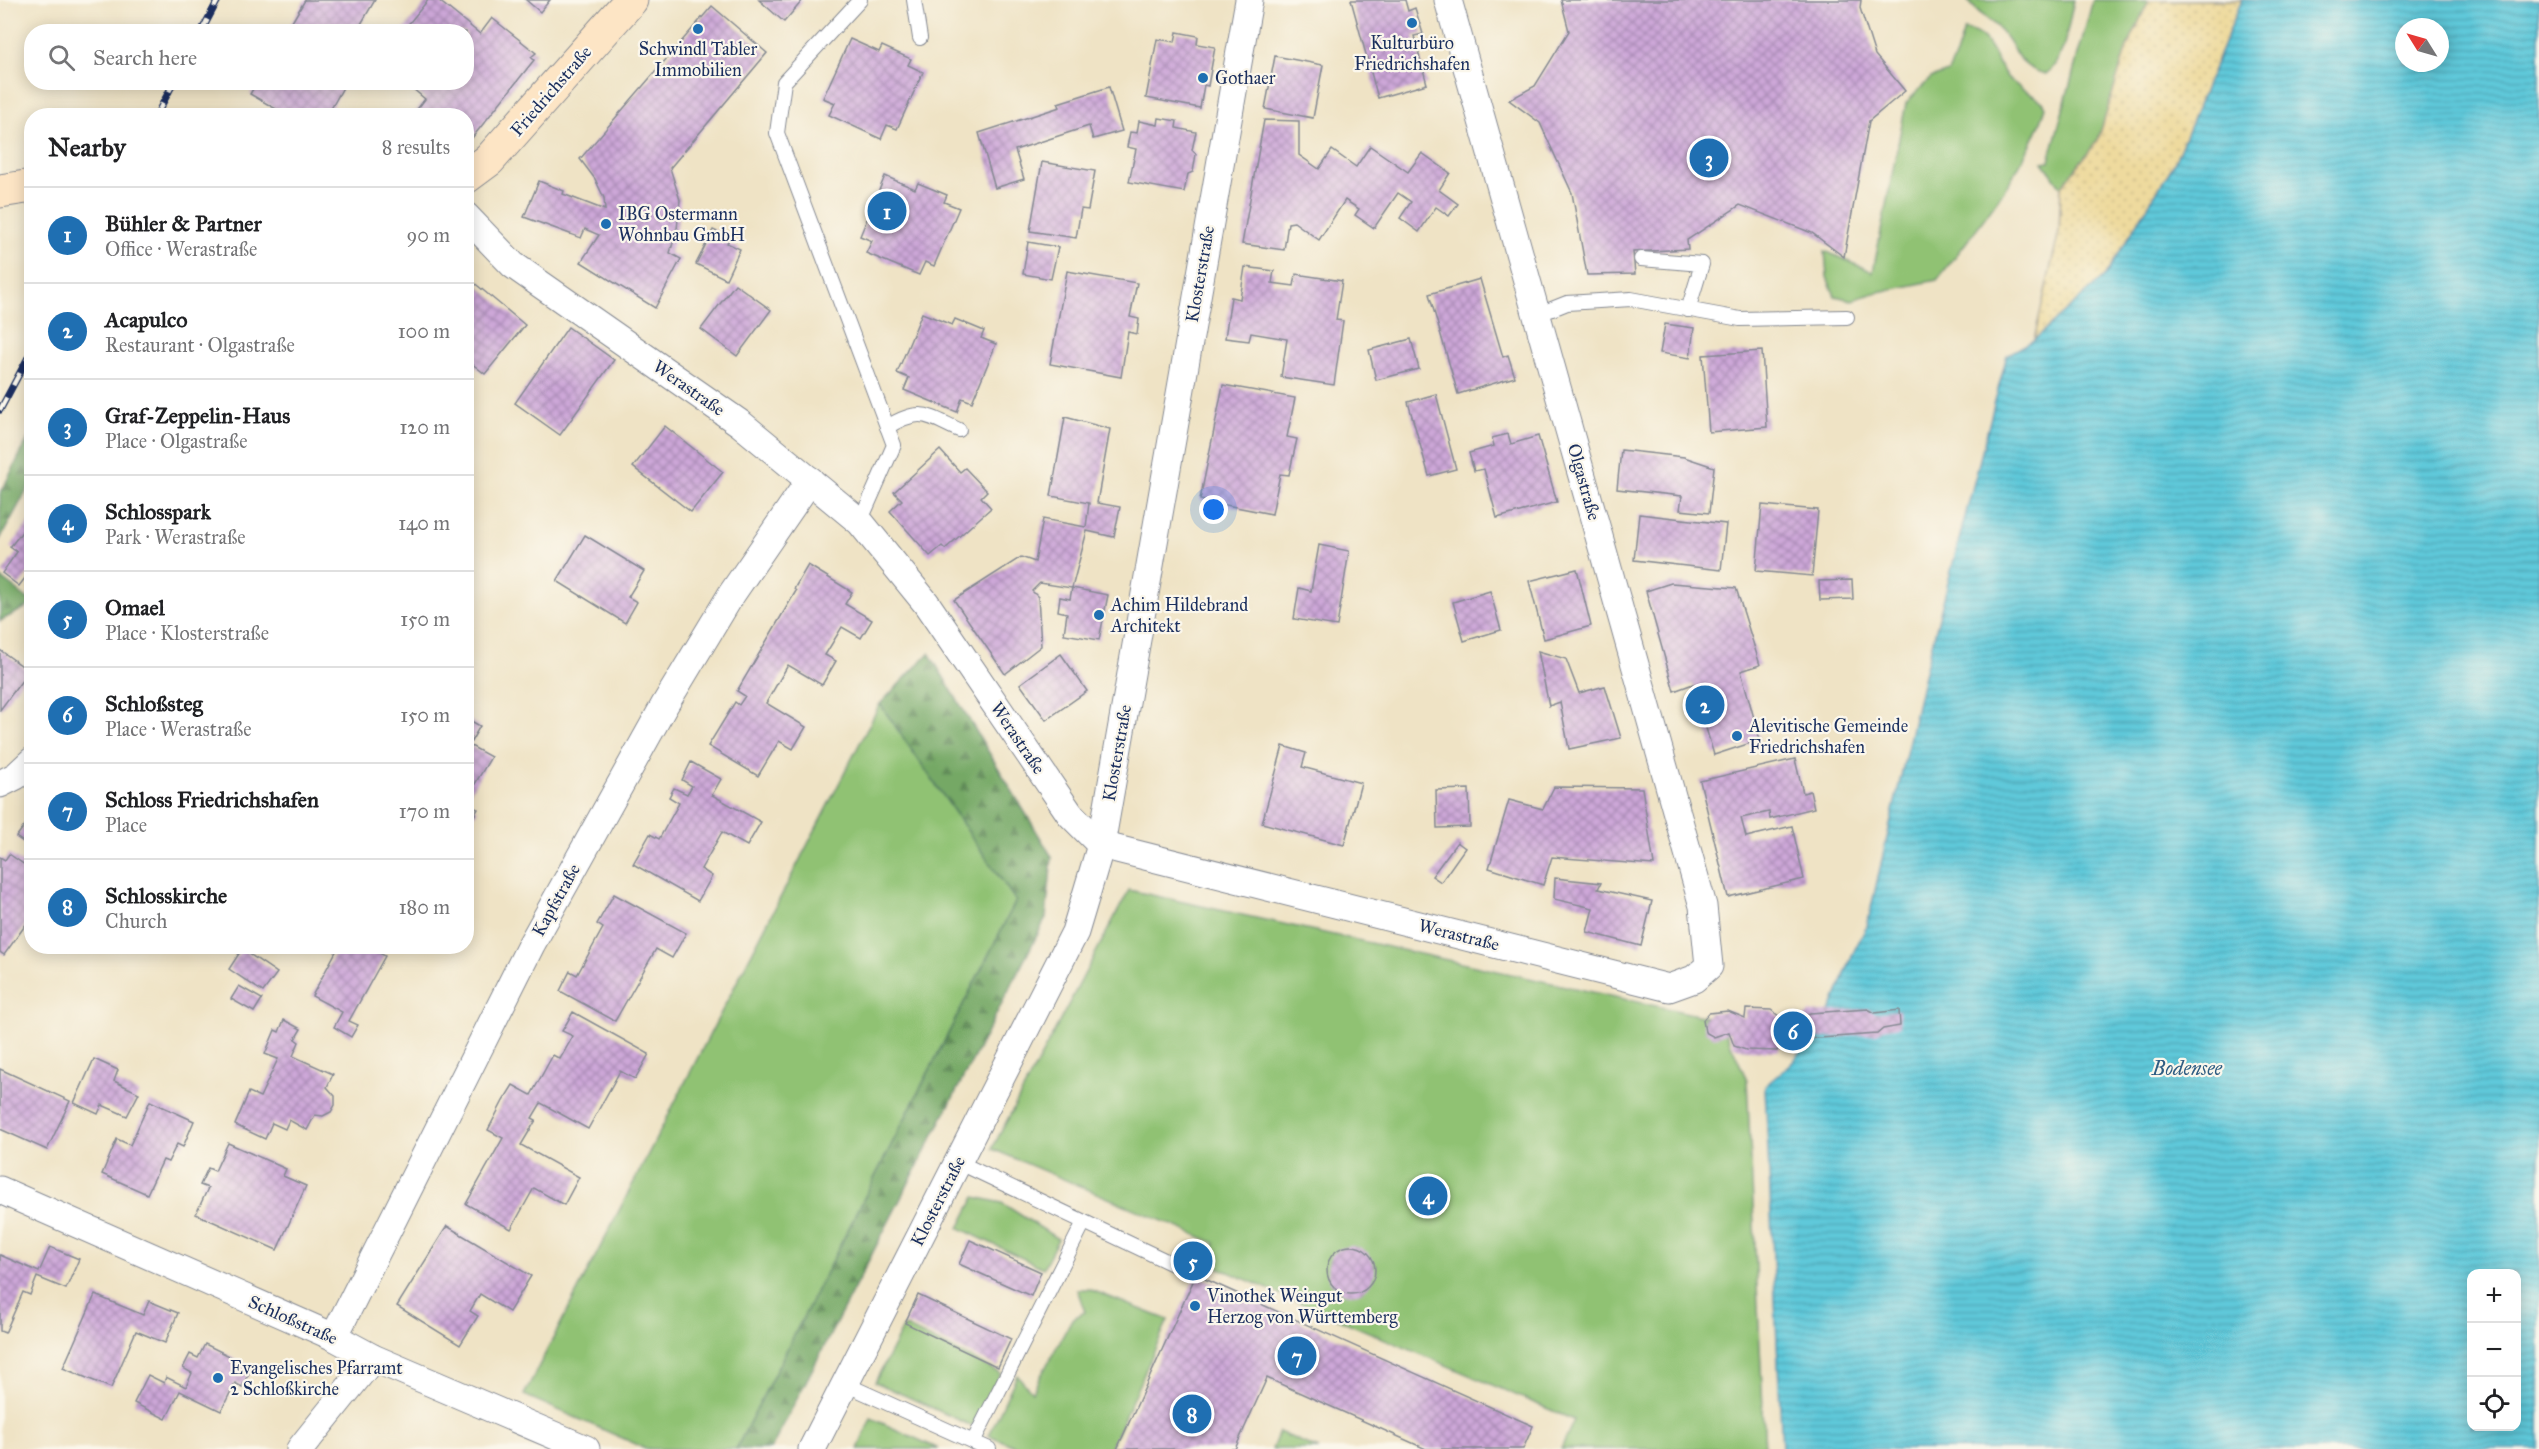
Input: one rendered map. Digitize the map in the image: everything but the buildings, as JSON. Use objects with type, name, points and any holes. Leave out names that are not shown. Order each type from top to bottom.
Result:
[{"type":"main road","name":"Friedrichstraße","points":[[474,171],[489,160],[631,0]]},
{"type":"street","name":"Klosterstraße","points":[[812,1449],[1071,939],[1101,845],[1249,0]]},
{"type":"street","name":"Olgastraße","points":[[1449,0],[1703,906],[1709,966]]},
{"type":"street","name":"Werastraße","points":[[474,224],[513,265],[741,424],[860,522],[926,603],[1070,814],[1101,845],[1669,988],[1694,979],[1709,966]]},
{"type":"street","name":"Kapfstraße","points":[[334,1337],[531,945],[653,725],[731,595],[810,480]]},
{"type":"street","points":[[0,784],[24,769]]},
{"type":"street","name":"Schloßstraße","points":[[0,1190],[334,1337],[373,1358],[586,1449]]},
{"type":"street","points":[[300,1449],[373,1358]]},
{"type":"lane","points":[[860,0],[784,82],[777,133],[894,445],[860,522]]},
{"type":"lane","points":[[914,0],[920,38]]},
{"type":"lane","points":[[1641,259],[1702,264],[1688,310]]},
{"type":"lane","points":[[1537,315],[1567,303],[1630,300],[1740,319],[1847,317]]},
{"type":"lane","points":[[887,427],[906,416],[924,414],[959,430]]},
{"type":"lane","points":[[958,1162],[1179,1267]]},
{"type":"lane","points":[[973,1442],[1083,1222]]},
{"type":"lane","points":[[845,1384],[989,1449]]},
{"type":"green space","points":[[1968,0],[2074,0],[2062,50],[2053,67],[2046,74],[2028,67],[1999,29]]},
{"type":"green space","points":[[2093,0],[2149,0],[2126,50],[2098,140],[2061,187],[2043,162],[2049,161]]},
{"type":"green space","points":[[1964,30],[1973,32],[1986,41],[2007,77],[2043,102],[2046,107],[2026,153],[1999,198],[1937,280],[1878,292],[1852,300],[1835,296],[1827,277],[1825,251],[1873,272],[1906,103],[1931,78],[1948,72]]},
{"type":"green space","points":[[24,447],[24,496],[0,539],[0,494]]},
{"type":"green space","points":[[0,577],[24,596],[24,609],[0,621]]},
{"type":"green space","points":[[929,653],[1052,857],[1046,918],[771,1449],[736,1449],[1016,901],[880,704]]},
{"type":"green space","points":[[880,704],[1016,901],[736,1449],[647,1449],[524,1395]]},
{"type":"green space","points":[[1129,890],[1720,1020],[1747,1080],[1765,1449],[1561,1449],[1574,1420],[1205,1262],[1215,1243],[992,1149]]},
{"type":"green space","points":[[975,1197],[1002,1203],[1058,1239],[1043,1268],[959,1228]]},
{"type":"green space","points":[[1077,1289],[1089,1289],[1168,1320],[1110,1449],[1021,1449],[989,1435],[1017,1375],[1032,1392],[1072,1319],[1085,1312]]},
{"type":"green space","points":[[904,1326],[1001,1373],[972,1426],[875,1382]]},
{"type":"green space","points":[[871,1418],[939,1449],[858,1449]]},
{"type":"green space","points":[[1279,1432],[1318,1449],[1272,1449]]},
{"type":"sand","points":[[2149,0],[2242,0],[2174,164],[2105,276],[2034,340],[2059,231],[2061,187],[2098,140],[2126,50]]},
{"type":"water","name":"Bodensee","points":[[2242,0],[2539,0],[2539,1449],[1782,1449],[1765,1086],[1791,1064],[1827,1020],[1854,951],[1867,926],[1923,679],[2007,355],[2034,340],[2105,276],[2174,164]]},
{"type":"railway","points":[[205,24],[218,0]]},
{"type":"railway","points":[[160,108],[170,90]]},
{"type":"railway","points":[[0,410],[24,365]]},
{"type":"place","name":"Kulturbüro Friedrichshafen","points":[[1412,23]]},
{"type":"place","name":"Schwindl Tabler Immobilien","points":[[698,29]]},
{"type":"place","name":"Gothaer","points":[[1203,78]]},
{"type":"place","name":"Graf-Zeppelin-Haus","points":[[1709,158]]},
{"type":"place","name":"Bühler & Partner","points":[[887,211]]},
{"type":"place","name":"IBG Ostermann Wohnbau GmbH","points":[[606,224]]},
{"type":"place","name":"Achim Hildebrand Architekt","points":[[1099,615]]},
{"type":"place","name":"Acapulco","points":[[1705,705]]},
{"type":"place","name":"Alevitische Gemeinde Friedrichshafen","points":[[1737,736]]},
{"type":"place","name":"Schloßsteg","points":[[1793,1031]]},
{"type":"place","name":"Schlosspark","points":[[1428,1196]]},
{"type":"place","name":"Omael","points":[[1193,1261]]},
{"type":"place","name":"Vinothek Weingut Herzog von Württemberg","points":[[1195,1306]]},
{"type":"place","name":"Schloss Friedrichshafen","points":[[1297,1356]]},
{"type":"place","name":"Evangelisches Pfarramt 2 Schloßkirche","points":[[218,1378]]},
{"type":"place","name":"Schlosskirche","points":[[1192,1414]]}]
